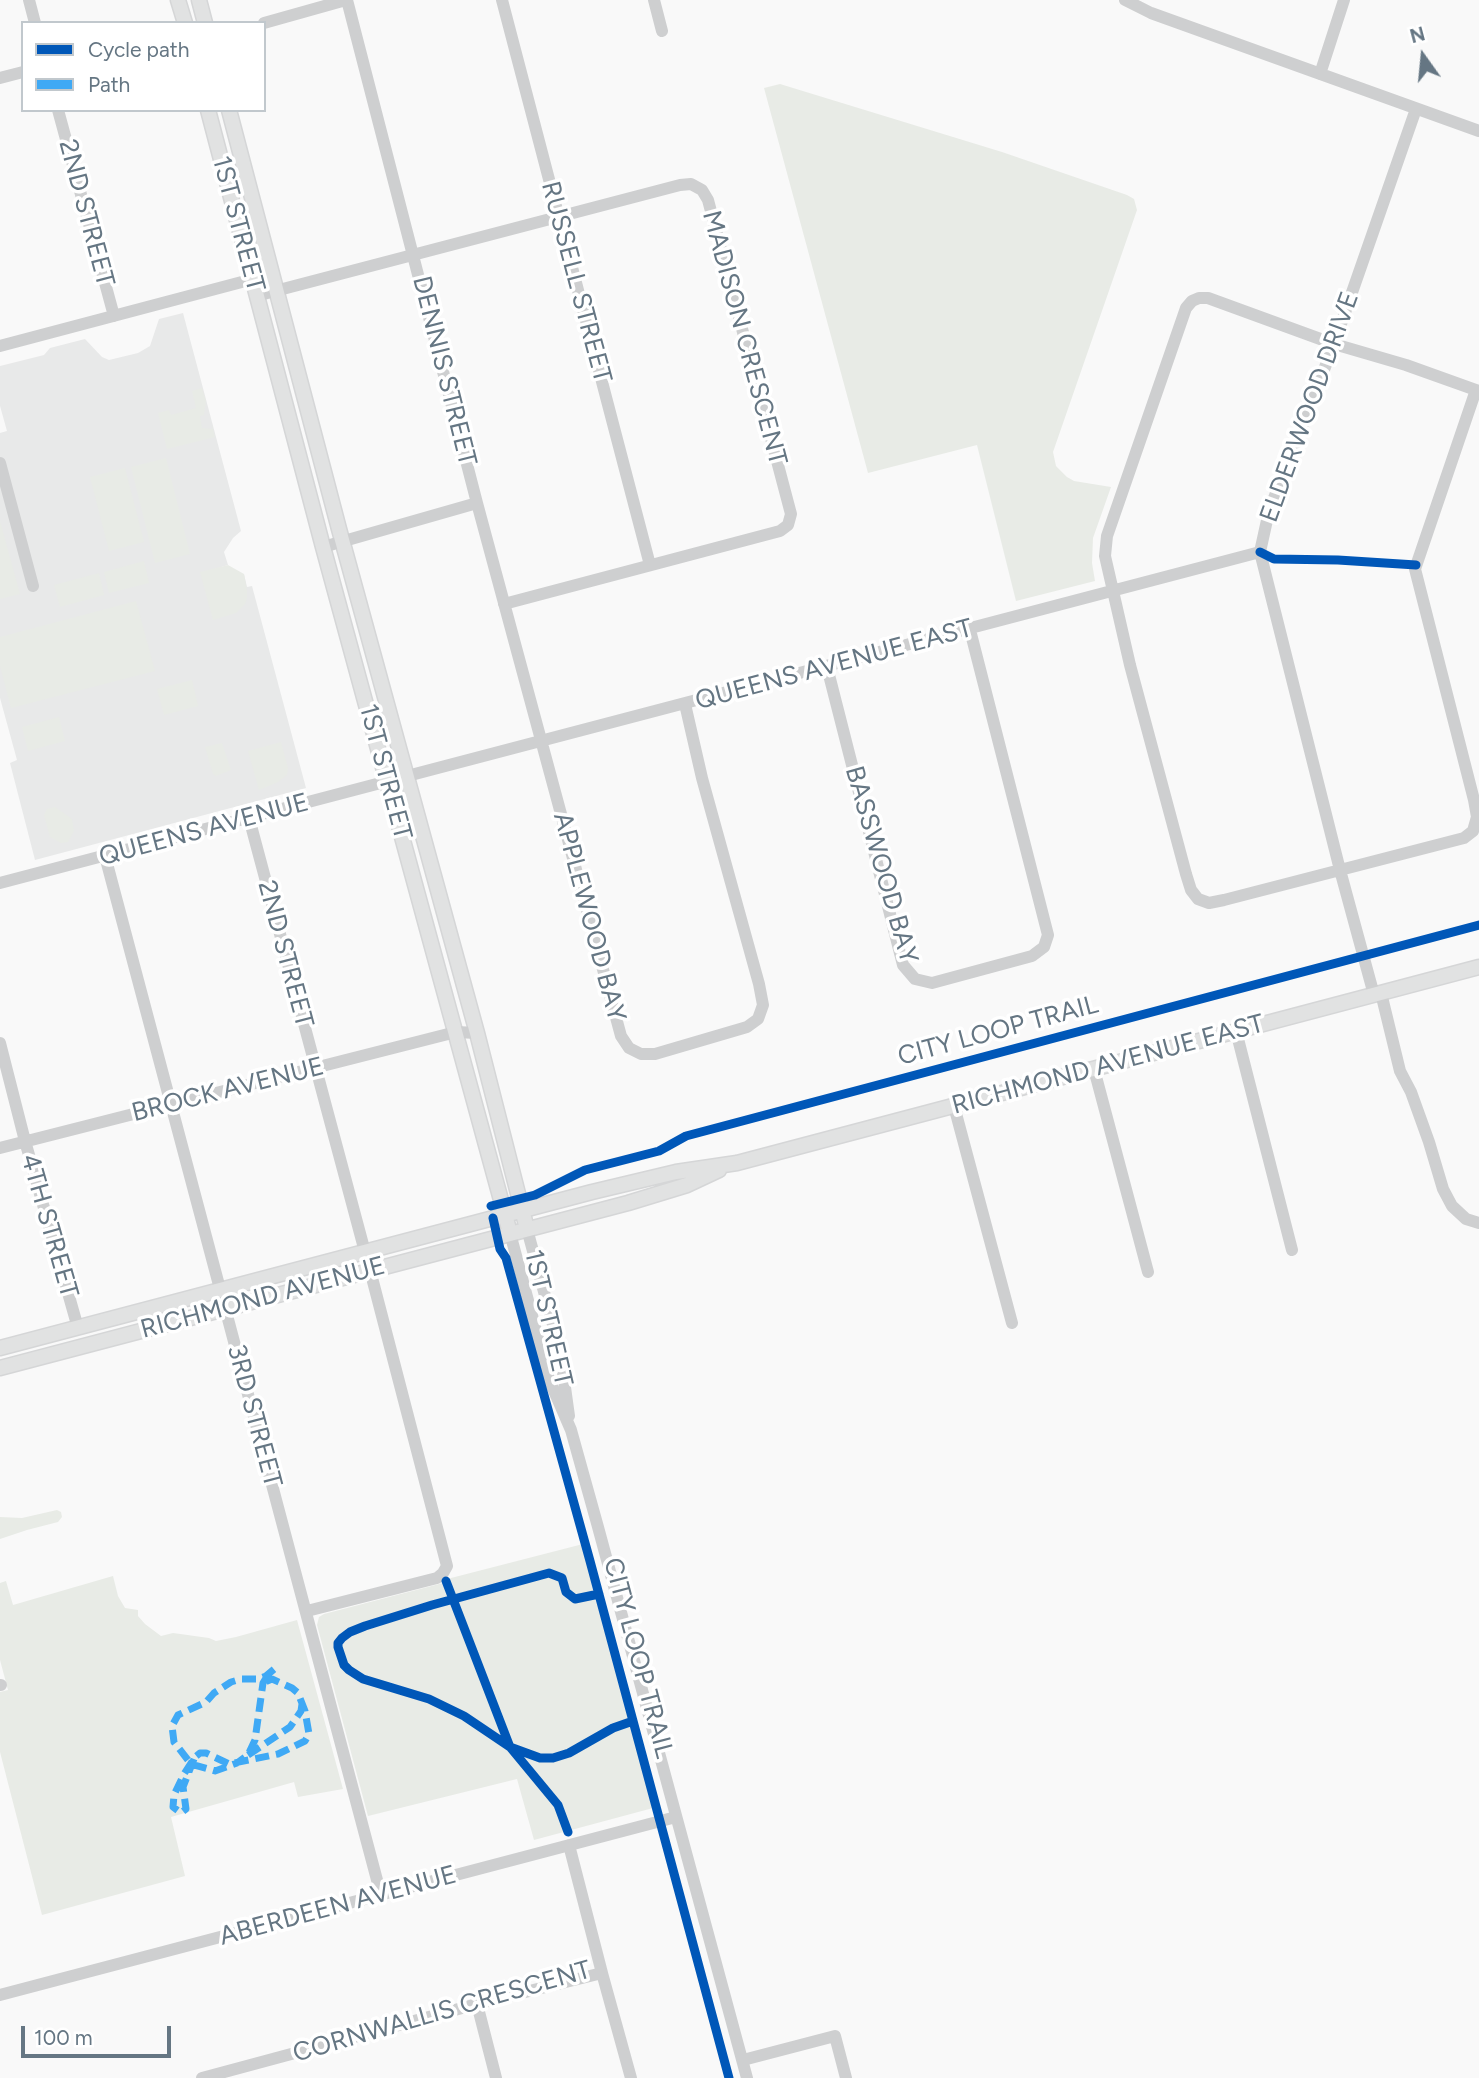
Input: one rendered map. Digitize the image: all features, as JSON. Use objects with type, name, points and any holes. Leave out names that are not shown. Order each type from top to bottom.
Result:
[{"type":"main road","points":[[178,0],[184,21]]},
{"type":"main road","points":[[200,0],[205,21]]},
{"type":"main road","name":"1ST STREET","points":[[209,112],[323,547],[510,1233]]},
{"type":"main road","name":"1ST STREET","points":[[230,112],[342,541],[477,1033],[527,1229]]},
{"type":"main road","name":"RICHMOND AVENUE EAST","points":[[522,1210],[662,1175],[737,1163],[1479,967]]},
{"type":"main road","name":"RICHMOND AVENUE EAST","points":[[527,1229],[687,1185],[737,1163]]},
{"type":"main road","name":"RICHMOND AVENUE","points":[[0,1348],[522,1210]]},
{"type":"main road","name":"RICHMOND AVENUE","points":[[0,1368],[527,1229]]},
{"type":"street","points":[[29,0],[34,21]]},
{"type":"street","points":[[266,22],[346,0]]},
{"type":"street","name":"DENNIS STREET","points":[[346,0],[542,742]]},
{"type":"street","name":"RUSSELL STREET","points":[[502,0],[650,565]]},
{"type":"street","points":[[654,0],[662,32]]},
{"type":"street","points":[[1125,0],[1151,13],[1479,131]]},
{"type":"street","points":[[1320,74],[1344,0]]},
{"type":"street","points":[[0,78],[21,73]]},
{"type":"street","name":"ELDERWOOD DRIVE","points":[[1416,109],[1334,344],[1269,511],[1260,552],[1340,870],[1377,994],[1386,1011],[1400,1071],[1429,1142],[1443,1189],[1452,1206],[1466,1219],[1479,1223]]},
{"type":"street","name":"2ND STREET","points":[[59,112],[114,316]]},
{"type":"street","name":"MADISON CRESCENT","points":[[256,296],[680,185],[691,184],[702,190],[708,200],[719,239],[791,514],[788,525],[780,531],[504,604]]},
{"type":"street","points":[[0,346],[272,274]]},
{"type":"street","points":[[1208,298],[1334,344],[1478,390],[1415,569],[1474,800],[1477,817],[1473,831],[1464,838],[1224,900],[1209,903],[1198,899],[1191,890],[1183,861],[1130,665],[1105,556],[1107,536],[1183,316],[1192,301],[1208,298]]},
{"type":"street","points":[[0,463],[33,586]]},
{"type":"street","points":[[323,547],[477,503]]},
{"type":"street","name":"QUEENS AVENUE EAST","points":[[407,777],[1260,552]]},
{"type":"street","name":"BASSWOOD BAY","points":[[827,667],[903,965],[915,979],[932,983],[1032,956],[1044,947],[1048,935],[970,630]]},
{"type":"street","name":"APPLEWOOD BAY","points":[[542,742],[621,1036],[629,1048],[641,1054],[655,1054],[747,1027],[758,1019],[763,1005],[702,778],[685,704]]},
{"type":"street","name":"QUEENS AVENUE","points":[[0,883],[407,777]]},
{"type":"street","name":"2ND STREET","points":[[248,818],[365,1252]]},
{"type":"street","name":"3RD STREET","points":[[105,856],[381,1895]]},
{"type":"street","points":[[1236,1031],[1292,1250]]},
{"type":"street","name":"BROCK AVENUE","points":[[0,1148],[456,1032],[477,1033]]},
{"type":"street","name":"4TH STREET","points":[[0,1043],[78,1328]]},
{"type":"street","points":[[1094,1069],[1148,1272]]},
{"type":"street","points":[[954,1106],[1012,1323]]},
{"type":"street","name":"1ST STREET","points":[[527,1229],[560,1351],[571,1430]]},
{"type":"street","name":"1ST STREET","points":[[510,1233],[549,1379],[571,1430],[608,1560],[747,2078]]},
{"type":"street","points":[[307,1611],[437,1578],[447,1566],[370,1270]]},
{"type":"street","name":"ABERDEEN AVENUE","points":[[0,1995],[676,1817]]},
{"type":"street","name":"CORNWALLIS CRESCENT","points":[[202,2078],[602,1973],[569,1845]]},
{"type":"street","points":[[602,1973],[631,2078]]},
{"type":"street","points":[[477,2004],[496,2078]]},
{"type":"street","points":[[743,2060],[835,2036],[846,2078]]},
{"type":"shaded area","points":[[780,84],[1002,152],[1134,199],[1137,210],[1053,452],[1056,466],[1067,477],[1074,481],[1111,487],[1093,538],[1092,563],[1095,581],[1016,601],[977,445],[868,473],[764,88]]},
{"type":"shaded area","points":[[183,313],[241,531],[224,552],[228,565],[215,569],[244,574],[247,587],[252,586],[306,788],[35,860],[10,763],[17,760],[0,698],[0,433],[7,431],[0,406],[0,366],[44,355],[50,348],[85,339],[102,357],[109,360],[138,353],[150,346],[159,319]]},
{"type":"shaded area","points":[[202,388],[206,401],[204,415],[200,416],[202,428],[212,429],[212,425],[215,437],[167,449],[158,413],[169,410],[171,415],[196,408],[192,391]]},
{"type":"shaded area","points":[[166,458],[190,554],[155,563],[131,467]]},
{"type":"shaded area","points":[[125,468],[144,542],[109,551],[90,477]]},
{"type":"shaded area","points":[[0,521],[20,594],[0,599]]},
{"type":"shaded area","points":[[144,561],[149,583],[109,593],[104,572]]},
{"type":"shaded area","points":[[228,565],[244,574],[247,598],[236,613],[213,620],[200,572]]},
{"type":"shaded area","points":[[99,573],[104,595],[60,607],[54,585]]},
{"type":"shaded area","points":[[136,601],[155,671],[11,708],[0,666],[0,637]]},
{"type":"shaded area","points":[[192,680],[198,706],[164,715],[157,689]]},
{"type":"shaded area","points":[[59,717],[65,741],[28,751],[22,727]]},
{"type":"shaded area","points":[[281,742],[288,768],[287,775],[259,790],[248,751]]},
{"type":"shaded area","points":[[222,743],[231,770],[216,776],[205,747]]},
{"type":"shaded area","points":[[55,807],[72,819],[74,831],[68,842],[61,843],[50,837],[44,815],[47,809]]},
{"type":"shaded area","points":[[57,1510],[62,1517],[58,1522],[0,1539],[0,1517],[22,1518]]},
{"type":"shaded area","points":[[583,1544],[653,1808],[534,1840],[517,1779],[368,1816],[317,1625],[319,1617],[443,1583],[451,1578]]},
{"type":"shaded area","points":[[113,1576],[118,1596],[125,1608],[138,1610],[138,1616],[145,1624],[161,1636],[173,1633],[216,1641],[297,1620],[343,1789],[298,1797],[294,1782],[171,1817],[185,1876],[42,1915],[0,1752],[0,1692],[8,1690],[0,1660],[0,1583],[6,1581],[13,1605]]},
{"type":"marked path","points":[[266,1678],[255,1740],[248,1755],[237,1763],[215,1771],[191,1764],[174,1742],[172,1726],[178,1715],[206,1702],[231,1682],[258,1679],[279,1665]]},
{"type":"marked path","points":[[194,1759],[183,1787],[186,1809],[181,1813],[173,1807],[174,1795],[184,1774],[195,1757],[200,1753],[206,1753],[229,1764],[278,1754],[305,1741],[309,1734],[298,1693],[272,1679],[262,1685]]},
{"type":"marked path","points":[[248,1755],[290,1727],[301,1711],[302,1704]]},
{"type":"cycle path","points":[[1260,552],[1274,559],[1416,565]]},
{"type":"cycle path","name":"CITY LOOP TRAIL","points":[[491,1206],[535,1195],[585,1170],[659,1151],[686,1136],[1479,925]]},
{"type":"cycle path","name":"CITY LOOP TRAIL","points":[[493,1218],[590,1561],[729,2078]]},
{"type":"cycle path","name":"CITY LOOP TRAIL","points":[[338,1647],[342,1638],[365,1626],[549,1573],[562,1578],[566,1592],[575,1599],[599,1594]]},
{"type":"cycle path","points":[[446,1581],[510,1747],[558,1805],[568,1832]]},
{"type":"cycle path","name":"CITY LOOP TRAIL","points":[[338,1647],[344,1665],[363,1679],[429,1699],[464,1716],[510,1747],[540,1758],[553,1758],[569,1753],[613,1728],[633,1721]]}]
